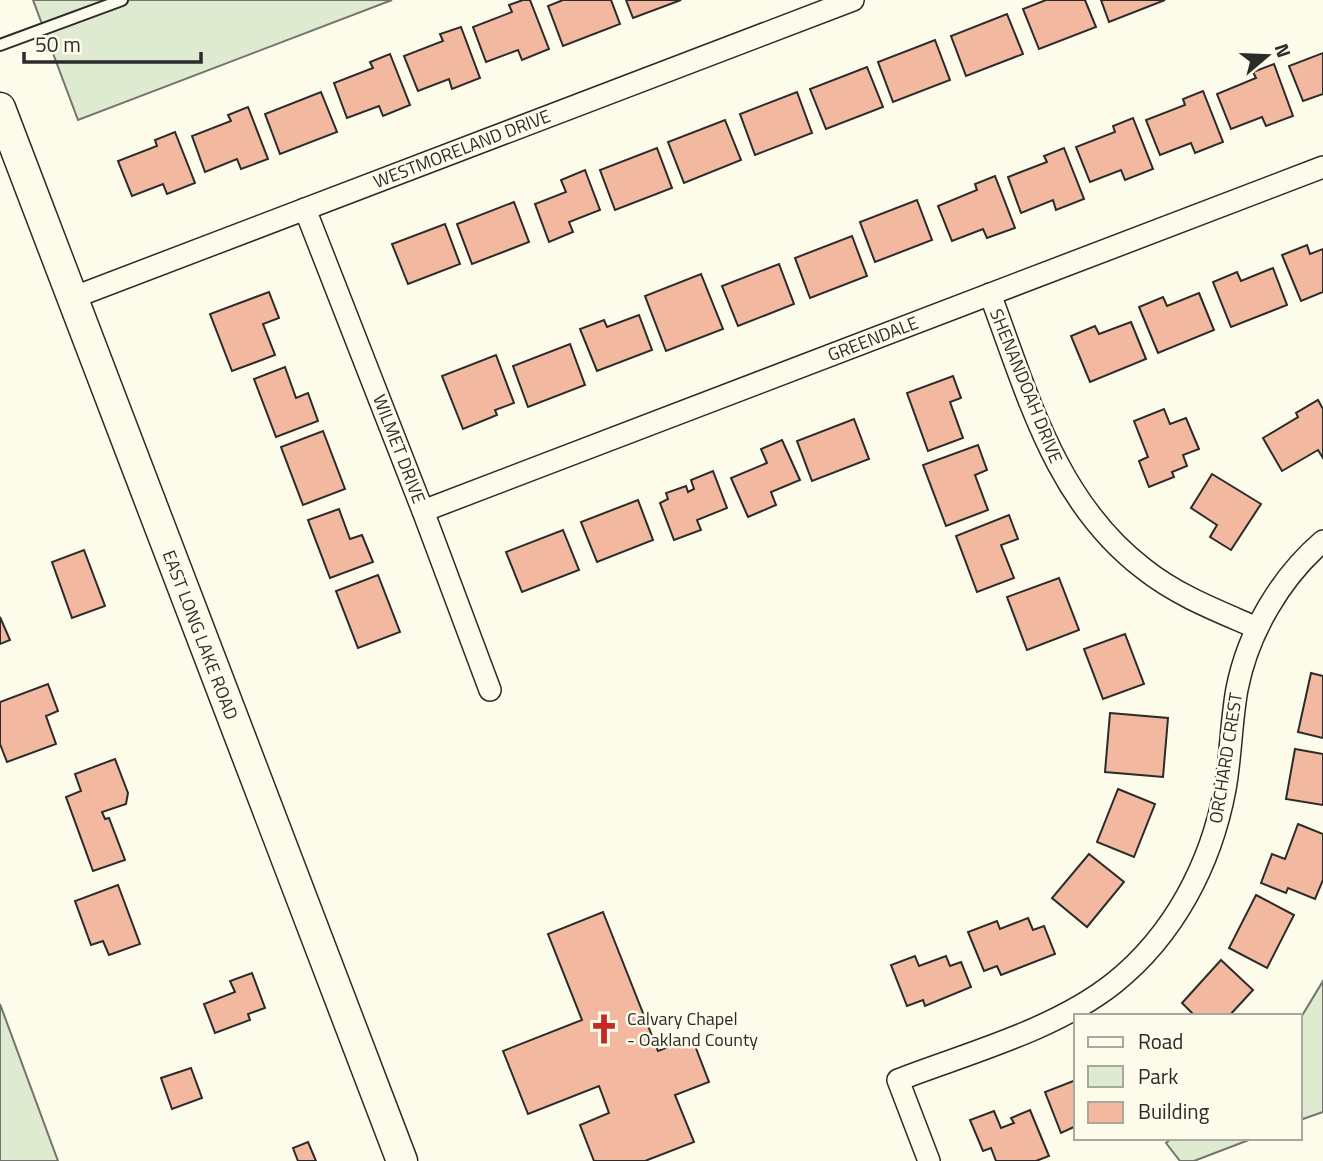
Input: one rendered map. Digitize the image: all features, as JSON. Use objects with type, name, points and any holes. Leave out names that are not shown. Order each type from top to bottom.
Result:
[{"type":"main road","name":"EAST LONG LAKE ROAD","points":[[0,108],[402,1161]]},
{"type":"street","name":"WESTMORELAND DRIVE","points":[[72,298],[853,0]]},
{"type":"street","name":"GREENDALE","points":[[423,511],[1323,167]]},
{"type":"street","name":"WILMET DRIVE","points":[[305,209],[490,691]]},
{"type":"street","name":"SHENANDOAH DRIVE","points":[[990,294],[1049,450],[1080,503],[1122,551],[1146,571],[1201,604],[1258,628]]},
{"type":"street","name":"ORCHARD CREST","points":[[929,1161],[898,1080],[1065,1016],[1116,981],[1145,955],[1164,932],[1190,891],[1210,848],[1225,787],[1237,689],[1247,653],[1258,628],[1288,577],[1323,541]]},
{"type":"lane","points":[[0,45],[122,0]]},
{"type":"green space","points":[[33,0],[392,0],[78,120]]},
{"type":"green space","points":[[1323,981],[1323,1112],[1302,1119],[1302,1016]]},
{"type":"green space","points":[[0,1004],[58,1161],[0,1161]]},
{"type":"green space","points":[[1170,1140],[1249,1140],[1194,1161],[1180,1161],[1166,1143]]},
{"type":"building","points":[[530,0],[549,49],[522,60],[518,50],[486,62],[473,27],[512,12],[509,5]]},
{"type":"building","points":[[563,0],[611,0],[620,24],[563,46],[548,6]]},
{"type":"building","points":[[626,0],[681,0],[633,18]]},
{"type":"building","points":[[1046,0],[1085,0],[1096,27],[1039,49],[1023,9]]},
{"type":"building","points":[[1101,0],[1165,0],[1109,22]]},
{"type":"building","points":[[1007,14],[1023,54],[966,76],[951,36]]},
{"type":"building","points":[[461,27],[480,78],[452,89],[449,79],[418,91],[404,56],[443,41],[440,34]]},
{"type":"building","points":[[935,40],[950,80],[893,102],[878,62]]},
{"type":"building","points":[[1323,53],[1323,94],[1303,101],[1289,66]]},
{"type":"building","points":[[390,54],[410,105],[383,116],[379,106],[347,118],[334,83],[373,68],[370,62]]},
{"type":"building","points":[[1274,64],[1293,116],[1266,126],[1262,117],[1231,129],[1217,94],[1256,78],[1253,72]]},
{"type":"building","points":[[867,67],[883,107],[826,129],[810,89]]},
{"type":"building","points":[[1203,91],[1223,142],[1195,153],[1191,143],[1160,155],[1146,120],[1185,105],[1183,99]]},
{"type":"building","points":[[321,92],[337,132],[280,154],[265,114]]},
{"type":"building","points":[[797,92],[812,133],[755,155],[740,114]]},
{"type":"building","points":[[248,107],[268,159],[241,169],[237,159],[205,172],[192,136],[231,121],[228,115]]},
{"type":"building","points":[[1133,118],[1153,169],[1125,180],[1121,170],[1090,182],[1076,147],[1115,132],[1113,126]]},
{"type":"building","points":[[725,120],[741,160],[684,183],[668,142]]},
{"type":"building","points":[[175,132],[195,183],[167,194],[163,184],[132,196],[118,161],[157,146],[155,140]]},
{"type":"building","points":[[657,148],[672,188],[615,210],[600,170]]},
{"type":"building","points":[[1064,148],[1084,199],[1056,210],[1053,200],[1021,213],[1008,177],[1047,162],[1044,156]]},
{"type":"building","points":[[585,170],[600,210],[569,222],[573,232],[549,242],[535,204],[566,192],[561,180]]},
{"type":"building","points":[[995,176],[1015,228],[987,238],[983,229],[952,241],[938,206],[977,190],[975,184]]},
{"type":"building","points":[[917,200],[932,240],[875,262],[860,222]]},
{"type":"building","points":[[514,202],[529,242],[472,264],[457,224]]},
{"type":"building","points":[[445,224],[460,264],[408,284],[392,244]]},
{"type":"building","points":[[852,236],[867,276],[810,298],[795,258]]},
{"type":"building","points":[[1307,245],[1310,254],[1323,249],[1323,292],[1301,301],[1282,255]]},
{"type":"building","points":[[779,264],[794,304],[738,326],[722,286]]},
{"type":"building","points":[[1273,268],[1287,305],[1231,327],[1213,282],[1237,272],[1241,281]]},
{"type":"building","points":[[701,274],[723,329],[666,351],[645,296]]},
{"type":"building","points":[[269,292],[279,318],[263,324],[275,355],[232,371],[210,314]]},
{"type":"building","points":[[1199,293],[1214,330],[1158,353],[1139,307],[1163,297],[1167,306]]},
{"type":"building","points":[[639,315],[652,350],[597,371],[580,329],[604,320],[607,327]]},
{"type":"building","points":[[1131,322],[1146,359],[1090,382],[1071,336],[1095,326],[1099,334]]},
{"type":"building","points":[[570,344],[585,385],[528,407],[513,366]]},
{"type":"building","points":[[496,355],[514,403],[495,410],[497,415],[463,429],[442,376]]},
{"type":"building","points":[[285,367],[296,398],[308,393],[318,421],[276,437],[254,379]]},
{"type":"building","points":[[953,376],[961,398],[950,402],[963,438],[928,451],[907,393]]},
{"type":"building","points":[[1318,400],[1323,409],[1323,458],[1318,450],[1282,471],[1263,438],[1298,417],[1296,413]]},
{"type":"building","points":[[1164,409],[1170,424],[1186,418],[1199,449],[1183,455],[1187,466],[1172,472],[1174,477],[1149,487],[1139,461],[1148,457],[1134,421]]},
{"type":"building","points":[[854,419],[869,459],[812,481],[797,441]]},
{"type":"building","points":[[323,431],[345,489],[303,505],[281,447]]},
{"type":"building","points":[[782,440],[800,480],[771,492],[776,505],[748,517],[731,478],[767,463],[761,449]]},
{"type":"building","points":[[978,445],[987,470],[975,475],[988,510],[946,526],[923,465]]},
{"type":"building","points":[[713,471],[727,508],[697,520],[701,530],[674,540],[660,503],[668,499],[666,493],[686,486],[688,492],[694,489],[691,480]]},
{"type":"building","points":[[1212,474],[1261,504],[1231,550],[1210,537],[1217,525],[1191,508]]},
{"type":"building","points":[[638,500],[653,540],[597,562],[581,522]]},
{"type":"building","points":[[339,509],[350,539],[362,535],[373,562],[330,578],[308,520]]},
{"type":"building","points":[[1009,515],[1018,539],[1001,545],[1014,578],[977,592],[956,536]]},
{"type":"building","points":[[563,530],[579,570],[522,592],[506,552]]},
{"type":"building","points":[[84,550],[105,606],[72,618],[52,562]]},
{"type":"building","points":[[378,575],[400,632],[358,648],[336,591]]},
{"type":"building","points":[[1059,578],[1079,630],[1027,650],[1007,597]]},
{"type":"building","points":[[0,617],[10,640],[0,644]]},
{"type":"building","points":[[1125,634],[1144,684],[1103,699],[1084,649]]},
{"type":"building","points":[[1311,673],[1323,676],[1323,738],[1298,732]]},
{"type":"building","points":[[48,684],[58,711],[46,716],[56,744],[7,762],[0,744],[0,702]]},
{"type":"building","points":[[1110,713],[1168,718],[1163,777],[1105,772]]},
{"type":"building","points":[[1295,749],[1323,754],[1323,805],[1286,799]]},
{"type":"building","points":[[115,759],[128,793],[126,804],[102,812],[105,819],[109,818],[125,860],[93,871],[66,797],[81,791],[75,774]]},
{"type":"building","points":[[1118,789],[1155,804],[1134,857],[1097,842]]},
{"type":"building","points":[[1298,824],[1323,834],[1323,880],[1315,899],[1288,888],[1286,893],[1261,883],[1272,854],[1285,859]]},
{"type":"building","points":[[1089,854],[1124,882],[1087,927],[1052,898]]},
{"type":"building","points":[[118,885],[140,944],[109,955],[103,941],[91,945],[75,901]]},
{"type":"building","points":[[1256,895],[1294,915],[1267,968],[1229,948]]},
{"type":"building","name":"Calvary Chapel - Oakland County","points":[[603,912],[658,1051],[692,1038],[709,1082],[675,1095],[694,1142],[645,1161],[594,1161],[580,1125],[609,1113],[599,1086],[528,1114],[503,1051],[582,1020],[548,934]]},
{"type":"building","points":[[1028,918],[1033,930],[1044,926],[1055,954],[1001,975],[997,966],[984,971],[968,932],[997,921],[1000,929]]},
{"type":"building","points":[[915,956],[919,966],[946,956],[950,966],[961,962],[971,987],[925,1006],[923,1000],[907,1006],[891,965]]},
{"type":"building","points":[[1221,960],[1253,990],[1231,1014],[1193,1014],[1182,1003]]},
{"type":"building","points":[[252,973],[265,1008],[248,1014],[250,1020],[215,1033],[204,1004],[235,992],[230,981]]},
{"type":"building","points":[[191,1068],[202,1098],[172,1109],[161,1078]]},
{"type":"building","points":[[1074,1081],[1074,1127],[1061,1133],[1045,1092]]},
{"type":"building","points":[[1030,1110],[1049,1156],[1036,1161],[996,1161],[991,1148],[983,1151],[970,1120],[994,1111],[1001,1128],[1014,1123],[1011,1118]]},
{"type":"building","points":[[308,1142],[316,1161],[298,1161],[293,1148]]},
{"type":"place","name":"Calvary Chapel - Oakland County","points":[[604,1029]]}]
